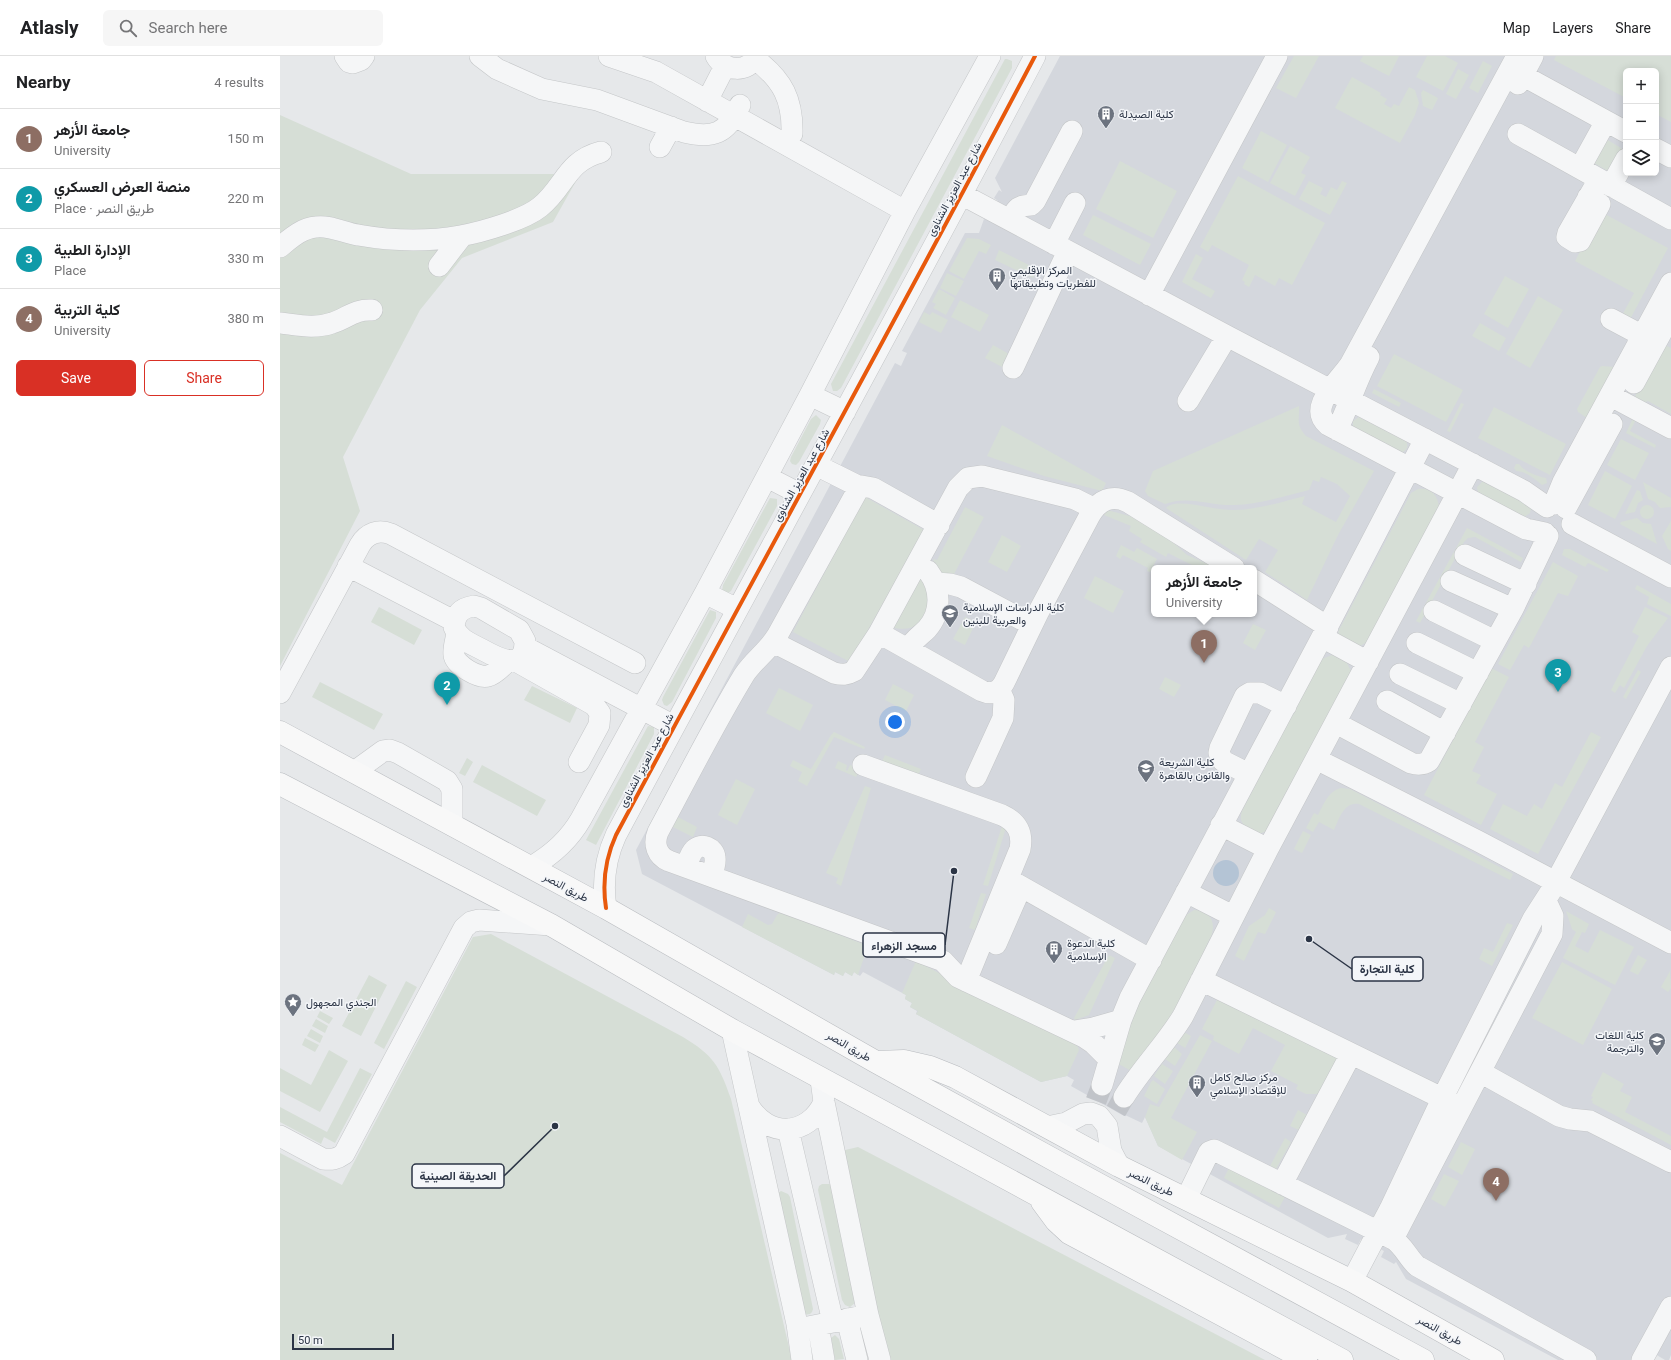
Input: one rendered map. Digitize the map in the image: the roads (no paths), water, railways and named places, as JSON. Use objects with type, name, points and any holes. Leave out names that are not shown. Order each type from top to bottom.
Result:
[{"type":"highway","name":"طريق النصر","points":[[280,732],[606,908],[876,1062],[904,1060],[930,1067],[955,1077],[1046,1128],[1119,1166],[1352,1281],[1493,1360]]},
{"type":"highway","points":[[280,784],[551,925],[821,1080],[1342,1360]]},
{"type":"highway","points":[[876,1062],[1423,1360]]},
{"type":"highway","points":[[1038,1196],[1056,1221],[1069,1233],[1306,1360]]},
{"type":"street","points":[[345,56],[349,62],[353,63],[361,60],[364,56]]},
{"type":"street","points":[[480,56],[497,69],[542,89],[597,100],[671,128],[698,135],[709,135],[719,132],[728,126],[738,111]]},
{"type":"street","points":[[531,867],[552,853],[570,836],[705,593],[908,206],[990,56]]},
{"type":"street","name":"شارع عبد العزيز الشناوى","points":[[606,908],[604,876],[612,845],[674,726],[845,412],[1034,56]]},
{"type":"street","points":[[1149,295],[1277,56]]},
{"type":"street","points":[[1337,430],[1351,400],[1361,373],[1432,228],[1454,187],[1512,64],[1533,56]]},
{"type":"street","points":[[710,95],[720,61],[738,69],[745,68],[756,57],[772,73],[785,91],[790,105],[792,119],[785,135]]},
{"type":"street","points":[[622,58],[654,59],[710,95],[785,135],[908,206]]},
{"type":"street","points":[[1512,64],[1623,130]]},
{"type":"street","points":[[1580,168],[1606,121]]},
{"type":"street","points":[[660,147],[671,128]]},
{"type":"street","points":[[1010,220],[1018,207],[1031,205],[1035,201],[1072,131]]},
{"type":"street","points":[[1518,134],[1671,219]]},
{"type":"street","points":[[1659,150],[1671,157]]},
{"type":"street","points":[[280,247],[301,231],[317,226],[355,235],[400,240],[428,240],[462,236],[479,232],[532,212],[546,201],[578,162],[593,154],[602,152]]},
{"type":"street","points":[[1588,197],[1605,182],[1623,162]]},
{"type":"street","points":[[961,194],[1149,295],[1524,491],[1671,576]]},
{"type":"street","points":[[1012,368],[1061,247],[1075,203]]},
{"type":"street","points":[[1432,228],[1351,363],[1323,400],[1320,412],[1324,422],[1337,430],[1526,529],[1553,537],[1563,536],[1570,529],[1560,511],[1563,482],[1617,400],[1665,321],[1671,283]]},
{"type":"street","points":[[439,266],[462,236]]},
{"type":"street","points":[[280,324],[315,327],[333,323],[352,313],[362,310],[372,310]]},
{"type":"street","points":[[1610,319],[1643,336]]},
{"type":"street","points":[[1617,400],[1643,336],[1665,321]]},
{"type":"street","points":[[1188,401],[1227,336]]},
{"type":"street","points":[[810,395],[845,412]]},
{"type":"street","points":[[1617,400],[1671,428]]},
{"type":"street","points":[[1119,1166],[1111,1151],[1106,1105],[1109,1059],[1121,1020],[1130,998],[1325,632],[1424,439]]},
{"type":"street","points":[[1046,1128],[1066,1123],[1079,1115],[1106,1105],[1138,1075],[1177,1026],[1268,849],[1473,464]]},
{"type":"street","points":[[816,465],[852,484],[873,488],[939,525]]},
{"type":"street","points":[[773,642],[834,673],[841,675],[854,671],[879,633],[961,484],[968,478],[977,476],[1075,499],[1088,505],[1093,510]]},
{"type":"street","points":[[767,477],[800,494]]},
{"type":"street","points":[[860,486],[773,642],[745,675],[656,837],[656,847],[661,856],[665,859],[943,961],[953,973],[971,984],[1074,1031],[1093,1043],[1109,1059]]},
{"type":"street","points":[[879,633],[982,692],[989,693],[999,689],[1093,510],[1106,499],[1123,499],[1229,565]]},
{"type":"street","points":[[1546,534],[1540,524],[1540,514],[1560,511]]},
{"type":"street","points":[[280,694],[360,545],[367,536],[373,533],[385,532],[635,663]]},
{"type":"street","points":[[1336,723],[1417,765],[1424,764],[1429,761],[1526,584],[1546,534]]},
{"type":"street","points":[[1465,555],[1526,584]]},
{"type":"street","points":[[908,649],[916,638],[928,628],[936,613],[939,601],[936,583],[920,560]]},
{"type":"street","points":[[348,566],[456,627]]},
{"type":"street","points":[[1451,581],[1513,609]]},
{"type":"street","points":[[1257,582],[1368,662]]},
{"type":"street","points":[[936,583],[950,584],[961,587],[1032,625]]},
{"type":"street","points":[[705,593],[737,609]]},
{"type":"street","points":[[500,620],[511,598]]},
{"type":"street","points":[[474,606],[500,620],[519,630],[523,635],[515,656],[493,674],[485,677],[460,666],[454,654],[457,615],[461,610],[474,606]]},
{"type":"street","points":[[1434,611],[1495,642]]},
{"type":"street","points":[[1417,644],[1478,674]]},
{"type":"street","points":[[515,656],[599,697],[641,710],[674,726]]},
{"type":"street","points":[[1352,1281],[1386,1236],[1397,1213],[1442,1099],[1533,919],[1546,901],[1671,666]]},
{"type":"street","points":[[1400,674],[1461,704]]},
{"type":"street","points":[[976,777],[1003,718],[1004,700],[999,689]]},
{"type":"street","points":[[1249,774],[1223,761],[1219,754],[1220,748],[1245,696],[1250,692],[1257,692],[1286,706]]},
{"type":"street","points":[[579,762],[600,721],[599,697]]},
{"type":"street","points":[[1387,701],[1445,733]]},
{"type":"street","points":[[354,772],[383,751],[390,750],[398,753],[450,784],[452,789],[452,826]]},
{"type":"street","points":[[1316,759],[1556,882],[1671,943]]},
{"type":"street","points":[[862,765],[1012,820],[1018,828],[1021,839],[1015,883],[971,984]]},
{"type":"street","points":[[1221,825],[1268,849]]},
{"type":"street","points":[[1015,883],[1151,960]]},
{"type":"street","points":[[1186,892],[1233,916]]},
{"type":"street","points":[[1397,1213],[1462,1108],[1552,934],[1553,916],[1546,901]]},
{"type":"street","points":[[280,1136],[323,1159],[330,1160],[338,1158],[344,1154],[464,928],[471,922],[479,920],[551,925]]},
{"type":"street","points":[[1505,976],[1525,986]]},
{"type":"street","points":[[1201,980],[1462,1108]]},
{"type":"street","points":[[1074,1031],[1093,1028],[1121,1020]]},
{"type":"street","points":[[732,1030],[798,1329],[802,1360]]},
{"type":"street","points":[[1282,1184],[1351,1054]]},
{"type":"street","points":[[1480,1072],[1558,1116],[1590,1121],[1671,1162]]},
{"type":"street","points":[[821,1080],[824,1102],[868,1314],[880,1360]]},
{"type":"street","points":[[748,1105],[760,1121],[769,1126],[788,1130],[802,1126],[814,1118],[824,1102]]},
{"type":"street","points":[[788,1130],[833,1322],[857,1360]]},
{"type":"street","points":[[1186,1199],[1211,1150],[1214,1150],[1386,1236],[1404,1249],[1409,1258],[1417,1266],[1586,1360]]},
{"type":"street","points":[[1642,1360],[1671,1307]]},
{"type":"street","points":[[798,1329],[868,1314]]},
{"type":"street","points":[[824,1360],[833,1322]]},
{"type":"water","points":[[1226,860],[1235,864],[1239,873],[1235,882],[1226,886],[1217,882],[1213,873],[1217,864]]},
{"type":"tunnel","points":[[1096,1101],[1102,1085]]},
{"type":"tunnel","points":[[1116,1111],[1124,1097]]},
{"type":"place","name":"كلية الصيدلة","points":[[1106,129]]},
{"type":"place","name":"المركز الإقليمي للفطريات وتطبيقاتها","points":[[997,291]]},
{"type":"place","name":"كلية الدراسات الإسلامية والعربية للبنين","points":[[950,628]]},
{"type":"place","name":"جامعة الأزهر","points":[[1204,663]]},
{"type":"place","name":"الإدارة الطبية","points":[[1558,692]]},
{"type":"place","name":"منصة العرض العسكري","points":[[447,705]]},
{"type":"place","name":"كلية الشريعة والقانون بالقاهرة","points":[[1146,783]]},
{"type":"place","name":"مسجد الزهراء","points":[[954,871]]},
{"type":"place","name":"كلية التجارة","points":[[1309,939]]},
{"type":"place","name":"كلية الدعوة الإسلامية","points":[[1054,964]]},
{"type":"place","name":"الجندي المجهول","points":[[293,1017]]},
{"type":"place","name":"كلية اللغات والترجمة","points":[[1657,1056]]},
{"type":"place","name":"مركز صالح كامل للإقتصاد الإسلامي","points":[[1197,1098]]},
{"type":"place","name":"الحديقة الصينية","points":[[555,1126]]},
{"type":"place","name":"كلية التربية","points":[[1496,1201]]}]
